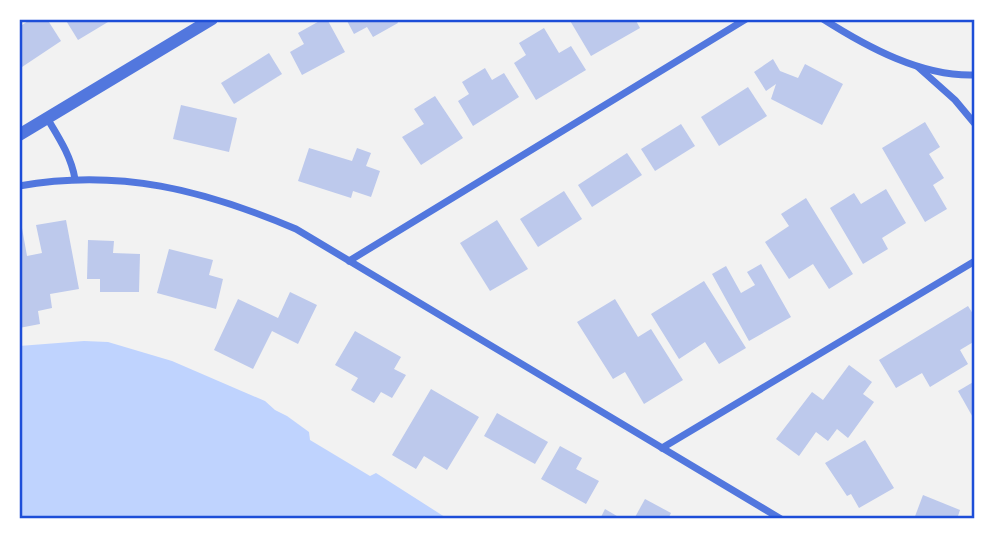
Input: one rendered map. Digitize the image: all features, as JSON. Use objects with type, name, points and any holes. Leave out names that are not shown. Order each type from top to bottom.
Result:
[{"type":"street","points":[[19,135],[212,19]]},
{"type":"street","points":[[349,261],[746,19]]},
{"type":"street","points":[[823,19],[880,51],[917,66],[975,75]]},
{"type":"street","points":[[917,66],[955,100],[975,124]]},
{"type":"street","points":[[47,118],[64,145],[75,179]]},
{"type":"street","points":[[19,186],[75,179],[173,187],[224,201],[296,229],[781,519]]},
{"type":"street","points":[[662,448],[975,261]]},
{"type":"water","points":[[108,342],[172,361],[265,401],[309,432],[310,440],[370,476],[376,473],[448,519],[19,519],[19,346]]},
{"type":"building","points":[[31,19],[47,19],[61,41],[19,69],[19,27]]},
{"type":"building","points":[[65,19],[113,19],[78,40]]},
{"type":"building","points":[[327,19],[345,52],[302,75],[290,52],[304,44],[298,33]]},
{"type":"building","points":[[346,19],[396,19],[398,23],[373,37],[367,27],[354,34]]},
{"type":"building","points":[[569,19],[635,19],[640,28],[591,56]]},
{"type":"building","points":[[544,28],[559,53],[571,46],[586,70],[536,100],[514,63],[526,55],[519,43]]},
{"type":"building","points":[[269,53],[282,74],[234,104],[221,83]]},
{"type":"building","points":[[773,59],[780,71],[798,78],[805,64],[843,84],[822,125],[771,99],[776,84],[766,91],[754,72]]},
{"type":"building","points":[[485,68],[492,80],[504,73],[519,97],[473,126],[458,101],[469,94],[462,82]]},
{"type":"building","points":[[748,87],[767,116],[719,146],[701,117]]},
{"type":"building","points":[[435,96],[463,138],[421,165],[402,137],[424,124],[414,109]]},
{"type":"building","points":[[181,105],[237,118],[229,152],[173,139]]},
{"type":"building","points":[[925,122],[940,147],[929,154],[944,178],[933,185],[947,209],[925,222],[882,148]]},
{"type":"building","points":[[681,124],[695,146],[655,171],[641,149]]},
{"type":"building","points":[[309,148],[352,161],[357,148],[371,153],[366,166],[380,171],[371,197],[353,191],[351,198],[298,181]]},
{"type":"building","points":[[627,153],[642,175],[592,207],[578,185]]},
{"type":"building","points":[[886,189],[906,223],[882,238],[888,249],[863,264],[830,208],[854,193],[861,204]]},
{"type":"building","points":[[564,191],[582,219],[538,247],[520,219]]},
{"type":"building","points":[[806,198],[853,274],[829,289],[813,264],[789,279],[765,242],[789,226],[781,214]]},
{"type":"building","points":[[66,220],[79,289],[50,294],[52,308],[38,311],[40,324],[19,328],[19,228],[22,228],[27,256],[42,253],[36,225]]},
{"type":"building","points":[[497,220],[528,269],[490,291],[460,243]]},
{"type":"building","points":[[88,240],[114,241],[113,253],[140,254],[139,292],[100,292],[100,279],[87,279]]},
{"type":"building","points":[[169,249],[213,260],[209,275],[223,279],[216,309],[157,293]]},
{"type":"building","points":[[761,264],[791,317],[749,341],[712,274],[726,266],[741,293],[755,285],[747,272]]},
{"type":"building","points":[[704,281],[746,348],[719,364],[705,342],[679,359],[651,314]]},
{"type":"building","points":[[290,292],[317,305],[298,344],[272,331],[253,369],[214,350],[238,299],[278,318]]},
{"type":"building","points":[[615,299],[638,337],[651,329],[683,380],[644,404],[625,372],[613,379],[577,322]]},
{"type":"building","points":[[968,306],[975,317],[975,341],[960,350],[968,364],[930,387],[922,373],[896,388],[879,360]]},
{"type":"building","points":[[355,331],[401,357],[394,369],[406,375],[392,398],[381,392],[374,403],[351,390],[358,378],[335,365]]},
{"type":"building","points":[[849,365],[872,382],[863,394],[874,402],[848,438],[837,429],[828,441],[816,432],[799,456],[776,439],[812,392],[823,400]]},
{"type":"building","points":[[975,381],[975,421],[958,391]]},
{"type":"building","points":[[431,389],[479,417],[447,470],[424,456],[416,469],[392,455]]},
{"type":"building","points":[[497,413],[548,442],[535,464],[484,436]]},
{"type":"building","points":[[865,440],[894,488],[859,508],[851,494],[847,496],[825,463]]},
{"type":"building","points":[[560,446],[582,458],[576,469],[599,481],[586,504],[541,479]]},
{"type":"building","points":[[923,495],[960,510],[957,519],[914,519]]},
{"type":"building","points":[[645,499],[671,513],[668,519],[634,519]]},
{"type":"building","points":[[605,509],[622,519],[600,519]]}]
